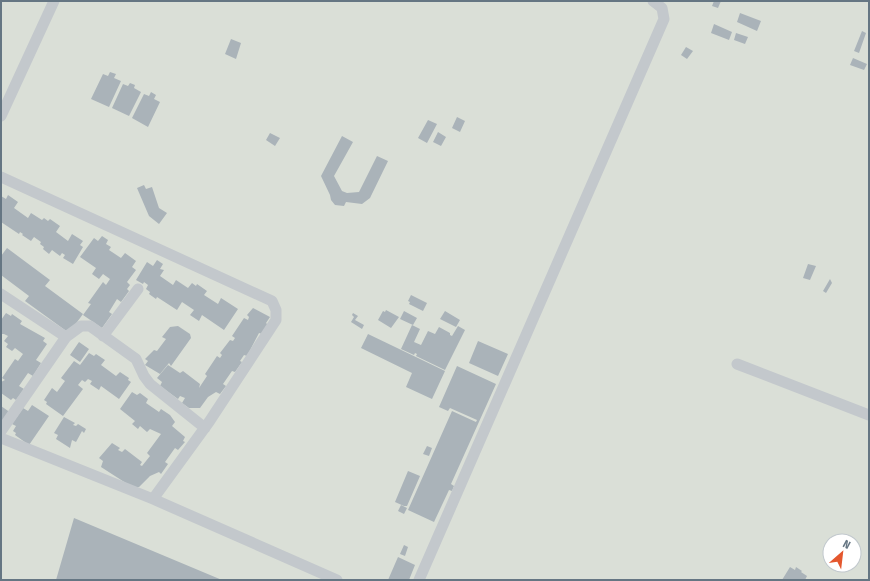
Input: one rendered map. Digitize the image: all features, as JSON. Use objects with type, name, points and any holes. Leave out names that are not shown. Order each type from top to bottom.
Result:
[{"type":"street","points":[[1,116],[54,1]]},
{"type":"street","points":[[419,580],[664,19],[662,8],[654,1]]},
{"type":"street","points":[[1,177],[272,301],[276,310],[276,320],[205,428],[153,499]]},
{"type":"street","points":[[103,336],[138,288]]},
{"type":"street","points":[[1,294],[66,337]]},
{"type":"street","points":[[1,431],[66,337],[75,329],[86,326],[90,326],[136,359],[144,376],[150,384],[205,428]]},
{"type":"street","points":[[738,364],[869,415]]},
{"type":"street","points":[[1,438],[153,499],[337,580]]},
{"type":"shaded area","points":[[1,1],[869,1],[869,580],[1,580]]},
{"type":"building","points":[[714,1],[721,1],[718,8],[712,6]]},
{"type":"building","points":[[740,13],[761,21],[757,31],[737,22]]},
{"type":"building","points":[[714,24],[732,32],[729,40],[711,33]]},
{"type":"building","points":[[862,31],[866,33],[859,53],[854,51]]},
{"type":"building","points":[[736,33],[748,37],[745,44],[734,40]]},
{"type":"building","points":[[231,39],[241,43],[236,59],[225,54]]},
{"type":"building","points":[[686,47],[693,51],[687,59],[681,55]]},
{"type":"building","points":[[853,58],[867,64],[864,70],[850,65]]},
{"type":"building","points":[[110,72],[116,74],[114,78],[121,81],[109,107],[91,99],[103,74],[108,76]]},
{"type":"building","points":[[130,83],[135,85],[134,88],[141,92],[129,116],[112,108],[123,84],[128,86]]},
{"type":"building","points":[[151,92],[156,95],[154,99],[160,102],[148,127],[132,118],[144,94],[149,96]]},
{"type":"building","points":[[457,117],[465,121],[460,132],[452,128]]},
{"type":"building","points":[[428,120],[437,124],[427,143],[418,138]]},
{"type":"building","points":[[438,132],[446,137],[441,146],[433,142]]},
{"type":"building","points":[[270,133],[280,138],[275,146],[266,140]]},
{"type":"building","points":[[342,136],[353,142],[334,176],[342,191],[347,193],[359,192],[377,156],[388,161],[370,198],[362,204],[346,202],[344,206],[335,205],[331,200],[321,176]]},
{"type":"building","points":[[144,185],[146,189],[152,187],[159,208],[167,213],[159,224],[149,216],[137,188]]},
{"type":"building","points":[[8,195],[18,202],[14,208],[28,218],[31,213],[42,220],[44,218],[48,221],[50,219],[60,226],[56,232],[68,241],[72,234],[83,241],[80,245],[83,247],[73,264],[63,258],[65,255],[62,253],[60,256],[52,250],[49,254],[43,249],[44,247],[40,244],[41,242],[34,237],[31,241],[20,232],[19,234],[1,222],[1,196],[6,199]]},
{"type":"building","points":[[102,236],[108,240],[106,244],[111,247],[109,250],[121,258],[125,253],[136,261],[132,267],[136,270],[127,282],[130,285],[127,289],[129,291],[121,302],[117,299],[109,312],[112,314],[102,328],[83,315],[91,304],[88,303],[103,282],[106,285],[110,279],[103,274],[99,279],[92,274],[96,268],[80,257],[94,238],[98,241]]},
{"type":"building","points":[[7,248],[50,280],[45,286],[83,314],[69,333],[25,301],[29,296],[1,275],[1,256]]},
{"type":"building","points":[[157,260],[163,264],[160,269],[164,270],[160,276],[173,285],[176,280],[188,288],[192,283],[196,286],[197,284],[207,291],[204,295],[218,304],[221,298],[238,309],[224,330],[202,315],[199,321],[190,315],[194,310],[182,302],[177,310],[157,297],[156,299],[149,294],[150,292],[146,289],[148,285],[144,282],[143,284],[136,280],[147,262],[153,266]]},
{"type":"building","points":[[808,264],[816,266],[810,280],[803,278]]},
{"type":"building","points":[[830,279],[832,283],[826,293],[823,291]]},
{"type":"building","points":[[411,295],[427,303],[423,311],[409,304],[410,302],[408,301]]},
{"type":"building","points":[[253,308],[270,317],[266,323],[269,326],[262,334],[259,333],[247,356],[244,355],[240,361],[242,362],[235,372],[232,371],[223,384],[226,386],[220,394],[216,392],[208,397],[200,408],[189,408],[182,403],[185,398],[180,396],[178,399],[160,386],[162,382],[157,378],[168,365],[180,373],[183,371],[200,384],[199,388],[207,376],[205,374],[217,356],[220,358],[222,355],[220,353],[230,340],[233,341],[235,338],[232,336],[244,318],[248,320],[249,317],[247,315]]},
{"type":"building","points":[[386,310],[399,317],[391,328],[378,320],[383,311],[385,312]]},
{"type":"building","points":[[404,311],[417,318],[413,325],[400,319]]},
{"type":"building","points":[[445,311],[460,320],[456,327],[440,319]]},
{"type":"building","points":[[6,313],[11,316],[12,314],[22,321],[20,324],[45,338],[43,341],[47,344],[36,360],[41,363],[33,376],[28,373],[19,386],[24,389],[16,400],[13,398],[11,400],[1,393],[1,382],[5,380],[2,378],[15,359],[18,361],[23,354],[15,348],[12,351],[6,347],[8,344],[4,341],[8,336],[1,334],[1,320]]},
{"type":"building","points":[[353,313],[358,316],[355,320],[364,325],[362,329],[351,322],[354,317],[352,315]]},
{"type":"building","points":[[412,325],[420,329],[414,342],[421,345],[428,331],[435,334],[439,327],[450,333],[452,336],[458,326],[465,330],[445,370],[416,356],[417,354],[415,353],[414,355],[401,349]]},
{"type":"building","points":[[178,326],[190,334],[191,338],[171,366],[169,363],[160,374],[145,365],[148,361],[145,359],[154,350],[157,351],[166,339],[162,337],[170,327]]},
{"type":"building","points":[[368,334],[445,371],[432,399],[406,387],[412,373],[361,348]]},
{"type":"building","points":[[478,341],[508,354],[498,376],[469,363]]},
{"type":"building","points":[[79,342],[89,349],[80,362],[70,355]]},
{"type":"building","points":[[89,353],[94,356],[96,354],[105,360],[101,365],[116,376],[120,372],[129,378],[128,380],[131,382],[119,399],[101,386],[99,390],[90,384],[92,381],[88,379],[85,382],[82,380],[78,385],[83,389],[63,416],[46,404],[47,402],[44,400],[52,388],[57,392],[65,381],[61,378],[74,361],[80,365]]},
{"type":"building","points":[[457,366],[496,384],[451,484],[454,486],[452,491],[449,490],[434,522],[408,510],[452,411],[476,422],[477,420],[450,408],[448,411],[439,407]]},
{"type":"building","points":[[132,392],[137,395],[140,393],[148,399],[146,403],[159,412],[161,409],[170,415],[175,422],[172,426],[185,437],[183,441],[185,442],[178,450],[175,448],[165,462],[168,464],[161,474],[159,472],[150,476],[139,487],[132,487],[101,467],[103,461],[99,458],[112,443],[120,448],[118,450],[122,452],[125,449],[142,462],[140,465],[142,466],[150,456],[147,453],[161,434],[150,429],[147,432],[140,426],[138,429],[132,424],[135,421],[120,409]]},
{"type":"building","points":[[32,405],[49,416],[29,445],[15,435],[16,433],[13,431],[16,426],[12,424],[23,408],[28,411]]},
{"type":"building","points":[[1,406],[11,413],[1,428]]},
{"type":"building","points":[[64,417],[75,423],[73,425],[76,426],[78,424],[86,429],[84,433],[82,431],[76,442],[72,440],[70,448],[56,439],[58,435],[54,433]]},
{"type":"building","points":[[427,446],[432,448],[429,456],[423,454]]},
{"type":"building","points":[[408,471],[420,476],[407,506],[404,506],[395,502]]},
{"type":"building","points":[[401,505],[407,508],[404,514],[398,511]]},
{"type":"building","points":[[74,518],[222,580],[56,580]]},
{"type":"building","points":[[404,545],[408,547],[405,556],[400,554]]},
{"type":"building","points":[[398,557],[415,565],[409,580],[388,580]]},
{"type":"building","points":[[790,567],[795,570],[796,567],[802,571],[801,572],[807,576],[805,580],[782,580]]}]
